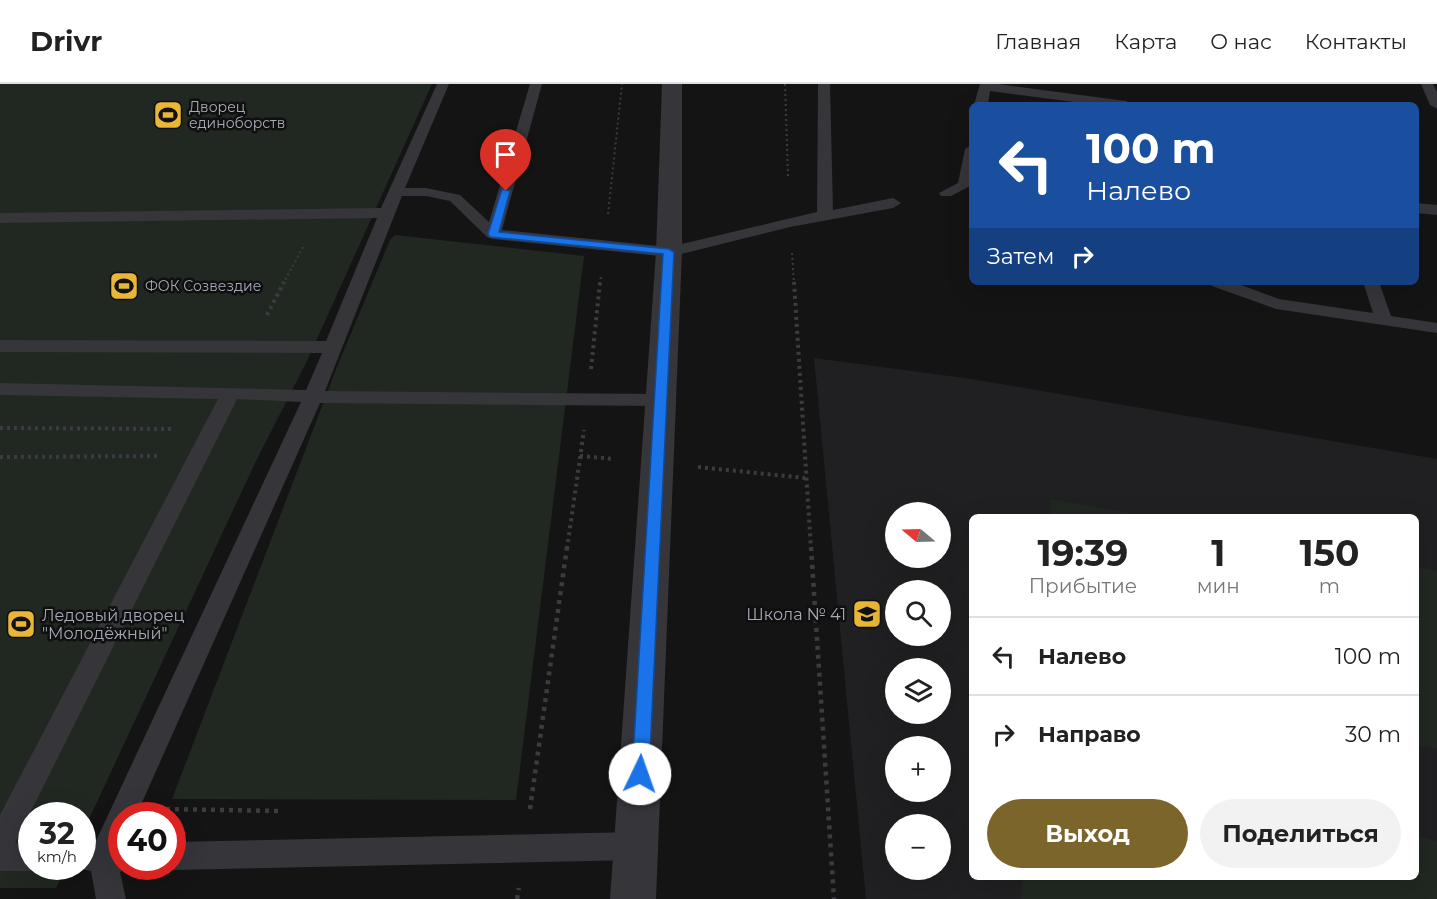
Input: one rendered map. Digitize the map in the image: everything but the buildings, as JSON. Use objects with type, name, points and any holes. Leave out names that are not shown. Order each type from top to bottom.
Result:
[{"type":"street","points":[[633,899],[662,400],[669,252],[672,84]]},
{"type":"lane","points":[[129,802],[313,398],[387,213],[443,84]]},
{"type":"lane","points":[[493,234],[536,84]]},
{"type":"lane","points":[[824,84],[825,215]]},
{"type":"lane","points":[[982,102],[985,86],[1104,102]]},
{"type":"lane","points":[[1432,89],[1437,105]]},
{"type":"lane","points":[[946,193],[968,187]]},
{"type":"lane","points":[[396,192],[426,192],[455,198],[493,234],[669,252],[790,222],[893,203]]},
{"type":"lane","points":[[1419,209],[1436,212]]},
{"type":"lane","points":[[0,218],[387,213]]},
{"type":"lane","points":[[1226,285],[1276,304],[1437,328]]},
{"type":"lane","points":[[1373,285],[1391,321]]},
{"type":"lane","points":[[1391,321],[1437,313]]},
{"type":"lane","points":[[0,346],[333,347]]},
{"type":"lane","points":[[0,389],[291,394],[313,398],[662,400]]},
{"type":"lane","points":[[0,844],[231,393]]},
{"type":"lane","points":[[186,856],[636,846]]},
{"type":"lane","points":[[0,856],[18,857]]},
{"type":"lane","points":[[102,858],[111,899]]},
{"type":"path","points":[[785,84],[790,222],[834,899]]},
{"type":"path","points":[[250,348],[318,215]]},
{"type":"path","points":[[0,428],[174,429]]},
{"type":"path","points":[[0,457],[200,456]]},
{"type":"path","points":[[517,899],[580,456]]},
{"type":"shaded area","points":[[0,84],[432,84],[307,361],[256,461],[96,804],[96,802],[18,802],[18,880],[60,880],[56,888],[0,888]]},
{"type":"shaded area","points":[[395,235],[584,256],[516,800],[172,799],[337,367],[390,240]]},
{"type":"shaded area","name":"Школа № 41","points":[[814,358],[972,379],[1437,459],[1437,899],[866,899]]},
{"type":"shaded area","points":[[1051,499],[1134,514],[1050,514]]},
{"type":"shaded area","points":[[1419,568],[1437,571],[1437,749],[1419,745]]},
{"type":"shaded area","points":[[1419,837],[1437,841],[1437,899],[1021,899],[1022,880],[1419,880]]},
{"type":"place","name":"Дворец единоборств","points":[[168,115]]},
{"type":"place","name":"ФОК Созвездие","points":[[124,286]]},
{"type":"place","name":"Школа № 41","points":[[867,614]]},
{"type":"place","name":"Ледовый дворец \"Молодёжный\"","points":[[21,624]]},
{"type":"route","points":[[506,191],[493,234],[669,252],[640,774]]}]
